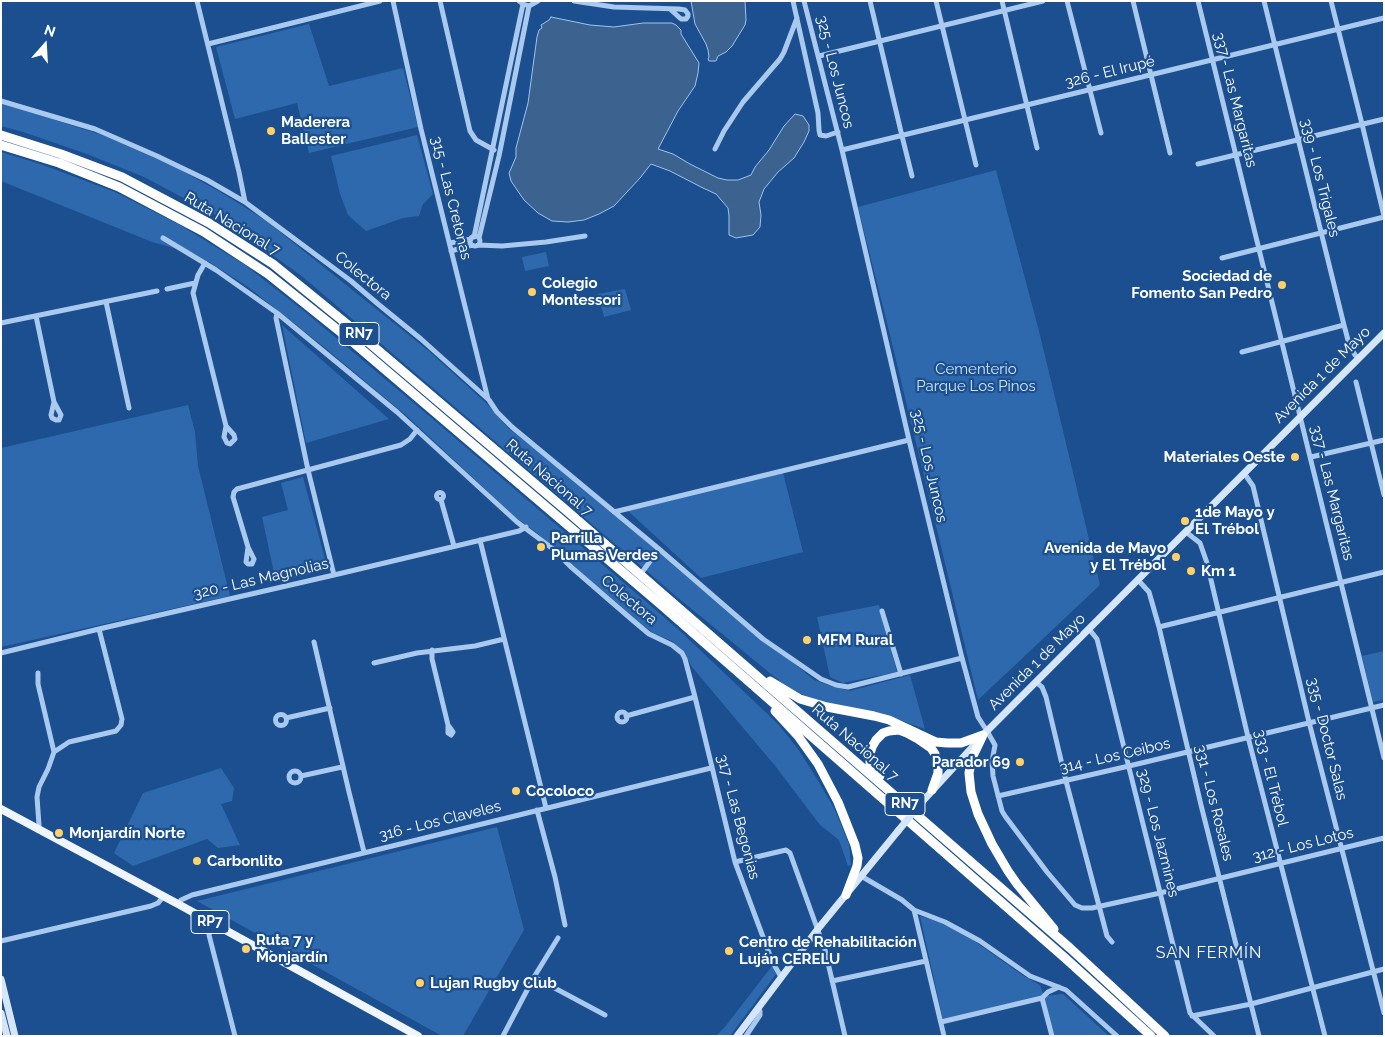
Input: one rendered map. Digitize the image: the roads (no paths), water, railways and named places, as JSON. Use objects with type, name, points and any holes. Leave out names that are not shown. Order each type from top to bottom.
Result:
[{"type":"highway","name":"Ruta Nacional 7","points":[[1,135],[61,154],[122,178],[209,222],[273,264],[353,329],[567,511],[1070,948],[1165,1036]]},
{"type":"highway","name":"Ruta Nacional 7","points":[[1,145],[59,163],[119,187],[204,232],[268,274],[348,338],[659,603],[1065,958],[1150,1036]]},
{"type":"highway","points":[[739,660],[800,699],[827,707],[889,720],[936,742],[961,743],[985,733]]},
{"type":"highway","points":[[746,679],[809,751],[838,802],[855,845],[858,858],[857,866],[846,895]]},
{"type":"highway","points":[[892,793],[873,768],[870,758],[872,747],[883,733],[899,730],[931,748],[935,754],[938,766],[932,790]]},
{"type":"highway","points":[[985,733],[972,758],[969,773],[971,792],[978,814],[1008,872],[1070,948]]},
{"type":"main road","name":"Avenida 1 de Mayo","points":[[737,1036],[817,930],[932,790],[985,733],[1384,332]]},
{"type":"main road","name":"RP7","points":[[1,809],[164,896],[418,1036]]},
{"type":"main road","points":[[1,979],[15,1036]]},
{"type":"main road","points":[[1,1013],[7,1036]]},
{"type":"street","points":[[197,1],[245,202]]},
{"type":"street","points":[[208,44],[380,1]]},
{"type":"street","name":"315 - Las Cretonas","points":[[393,1],[419,120],[489,400]]},
{"type":"street","points":[[440,1],[470,131],[476,140],[499,156]]},
{"type":"street","points":[[474,240],[521,3],[529,6],[538,1]]},
{"type":"street","points":[[574,1],[614,7],[670,9]]},
{"type":"street","points":[[793,1],[818,113],[820,134],[826,136],[838,132]]},
{"type":"street","name":"325 - Los Juncos","points":[[804,1],[838,132],[909,440],[962,658],[978,717],[985,733],[995,745],[992,762],[993,776],[1002,811],[1075,905],[1082,908]]},
{"type":"street","points":[[870,1],[912,176]]},
{"type":"street","points":[[936,1],[976,166]]},
{"type":"street","points":[[1002,1],[1037,148]]},
{"type":"street","points":[[819,56],[1043,1]]},
{"type":"street","points":[[1067,1],[1100,133]]},
{"type":"street","points":[[1133,1],[1170,153]]},
{"type":"street","name":"337 - Las Margaritas","points":[[1198,1],[1384,758]]},
{"type":"street","name":"339 - Los Trigales","points":[[1264,1],[1349,344],[1355,355],[1359,358]]},
{"type":"street","points":[[1222,258],[1384,217],[1331,1]]},
{"type":"street","points":[[451,251],[474,240],[499,156],[529,6]]},
{"type":"street","points":[[714,149],[743,102],[780,59],[797,18]]},
{"type":"street","name":"326 - El Irupé","points":[[842,150],[1384,18]]},
{"type":"street","name":"Colectora","points":[[1,101],[96,129],[207,180],[245,202],[351,281],[421,339],[489,400],[512,427],[772,646],[821,679],[842,687],[848,687],[901,674]]},
{"type":"street","points":[[1198,164],[1384,119]]},
{"type":"street","points":[[450,243],[474,240],[480,242],[478,245],[502,246],[585,236]]},
{"type":"street","name":"Colectora","points":[[163,238],[205,263],[277,313],[417,430],[517,522],[553,549],[630,618],[649,634],[677,649],[685,658]]},
{"type":"street","points":[[205,263],[198,275],[193,294],[226,426]]},
{"type":"street","points":[[167,289],[195,283]]},
{"type":"street","points":[[1,323],[156,291]]},
{"type":"street","points":[[106,302],[129,408]]},
{"type":"street","points":[[277,313],[276,318],[308,470],[334,575]]},
{"type":"street","points":[[36,316],[54,402]]},
{"type":"street","points":[[1242,352],[1344,325]]},
{"type":"street","points":[[1356,382],[1384,495]]},
{"type":"street","points":[[248,547],[233,497],[237,489],[400,445],[410,439],[417,430]]},
{"type":"street","points":[[614,512],[909,440]]},
{"type":"street","points":[[1311,458],[1384,440]]},
{"type":"street","name":"335 - Doctor Salas","points":[[1244,473],[1253,486],[1309,722],[1384,1013]]},
{"type":"street","points":[[441,500],[454,546]]},
{"type":"street","name":"320 - Las Magnolias","points":[[1,653],[526,528]]},
{"type":"street","name":"333 - El Trébol","points":[[1186,532],[1198,540],[1204,552],[1248,737],[1325,1036]]},
{"type":"street","points":[[480,540],[546,808]]},
{"type":"street","name":"Colectora","points":[[640,575],[659,549]]},
{"type":"street","points":[[1158,627],[1384,572]]},
{"type":"street","name":"331 - Los Rosales","points":[[1138,580],[1149,592],[1259,1036]]},
{"type":"street","points":[[882,611],[901,674],[962,658]]},
{"type":"street","points":[[38,829],[37,797],[39,787],[54,752],[69,742],[116,731],[121,725],[122,719],[99,629]]},
{"type":"street","name":"329 - Los Jazmines","points":[[1089,629],[1097,639],[1191,1016]]},
{"type":"street","points":[[374,663],[432,650],[475,646],[504,639]]},
{"type":"street","points":[[314,642],[364,852]]},
{"type":"street","points":[[432,650],[432,659],[448,725]]},
{"type":"street","name":"317 - Las Begonias","points":[[685,658],[735,862],[772,961],[781,977]]},
{"type":"street","points":[[38,672],[38,684],[54,752]]},
{"type":"street","points":[[1036,682],[1042,687],[1046,697],[1107,936],[1112,942]]},
{"type":"street","points":[[626,716],[695,697]]},
{"type":"street","name":"314 - Los Ceibos","points":[[998,796],[1384,705]]},
{"type":"street","points":[[286,718],[330,708]]},
{"type":"street","points":[[301,776],[342,766]]},
{"type":"street","name":"316 - Los Claveles","points":[[178,904],[188,896],[712,768]]},
{"type":"street","points":[[537,810],[565,925]]},
{"type":"street","name":"312 - Los Lotos","points":[[1082,908],[1092,908],[1384,838]]},
{"type":"street","points":[[735,862],[786,850],[790,853],[825,950],[845,1036]]},
{"type":"street","points":[[861,876],[902,900],[914,910],[937,918],[957,928],[1030,976],[1060,987],[1070,993],[1117,1036]]},
{"type":"street","points":[[1,940],[151,906],[158,903],[164,896]]},
{"type":"street","points":[[914,910],[944,1036]]},
{"type":"street","points":[[212,923],[209,935],[235,1036]]},
{"type":"street","points":[[504,1035],[534,978],[558,938]]},
{"type":"street","points":[[832,981],[926,961]]},
{"type":"street","points":[[1191,1016],[1251,1004],[1384,969]]},
{"type":"street","points":[[534,978],[605,1015]]},
{"type":"street","points":[[941,1022],[1042,998],[1048,992],[1060,987]]},
{"type":"street","points":[[1042,998],[1052,1036]]},
{"type":"street","points":[[746,1036],[760,1015],[758,1007]]},
{"type":"street","points":[[1191,1016],[1214,1036]]},
{"type":"place","name":"Maderera Ballester","points":[[271,131]]},
{"type":"place","name":"Sociedad de Fomento San Pedro","points":[[1282,285]]},
{"type":"place","name":"Colegio Montessori","points":[[532,292]]},
{"type":"place","name":"Materiales Oeste","points":[[1295,457]]},
{"type":"place","name":"1de Mayo y El Trébol","points":[[1185,521]]},
{"type":"place","name":"Parrilla Plumas Verdes","points":[[541,547]]},
{"type":"place","name":"Avenida de Mayo y El Trébol","points":[[1176,557]]},
{"type":"place","name":"Km 1","points":[[1191,571]]},
{"type":"place","name":"MFM Rural","points":[[807,640]]},
{"type":"place","name":"Parador 69","points":[[1020,762]]},
{"type":"place","name":"Cocoloco","points":[[516,791]]},
{"type":"place","name":"Monjardín Norte","points":[[59,833]]},
{"type":"place","name":"Carbonlito","points":[[197,861]]},
{"type":"place","name":"Ruta 7 y Monjardín","points":[[246,949]]},
{"type":"place","name":"Centro de Rehabilitación Luján CERELU","points":[[729,951]]},
{"type":"place","name":"Lujan Rugby Club","points":[[420,983]]},
{"type":"district","name":"SAN FERMÍN","points":[[1209,953]]},
{"type":"park label","name":"Cementerio Parque Los Pinos","points":[[976,378]]}]
